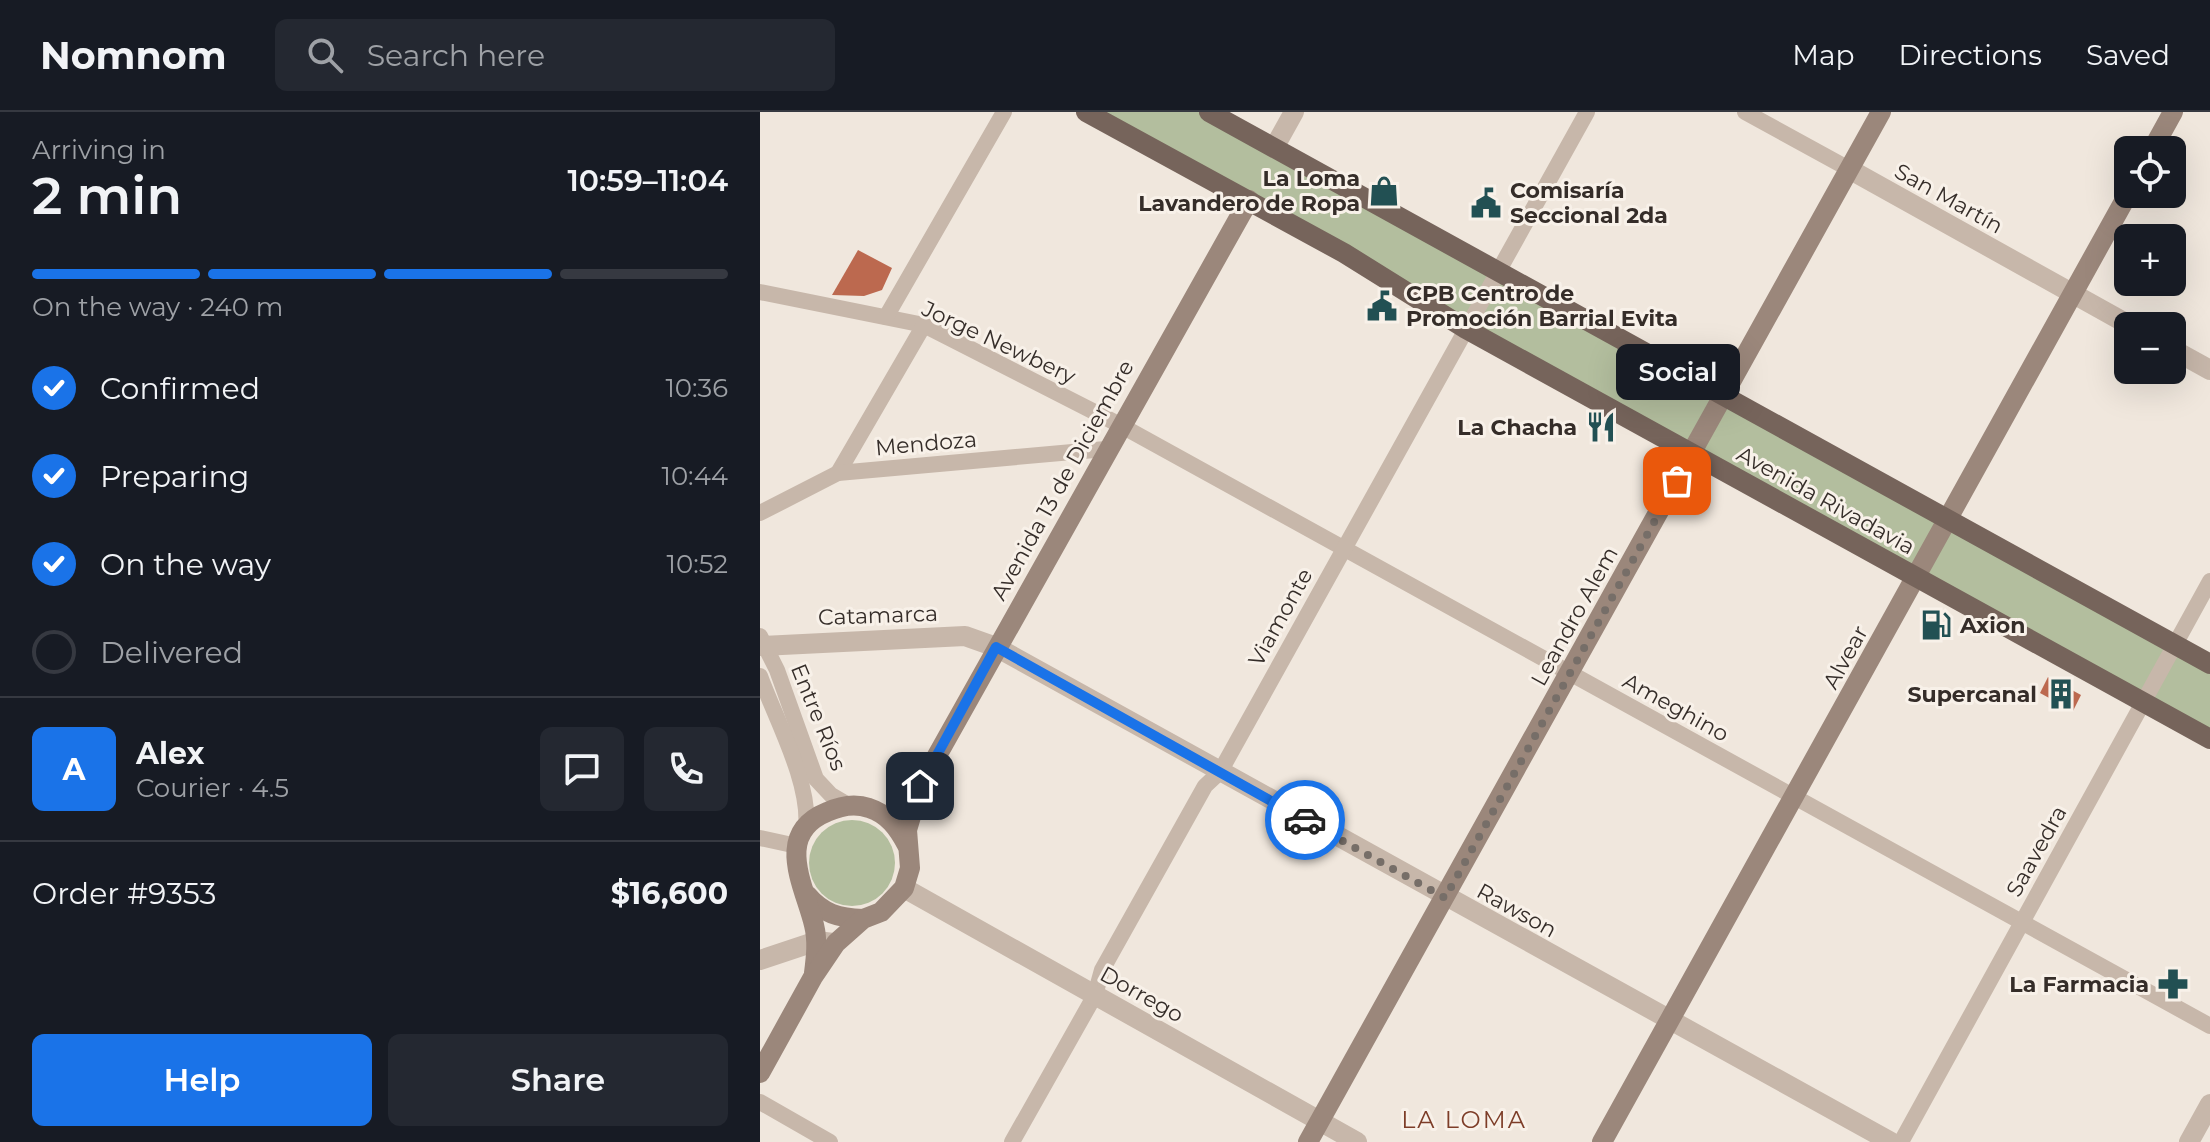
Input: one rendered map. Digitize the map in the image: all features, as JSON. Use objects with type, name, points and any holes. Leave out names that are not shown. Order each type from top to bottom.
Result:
[{"type":"main road","name":"Avenida Rivadavia","points":[[1086,112],[1344,253],[1466,329],[2210,739]]},
{"type":"main road","name":"Avenida Rivadavia","points":[[1209,112],[2210,664]]},
{"type":"main road","name":"Leandro Alem","points":[[1308,1142],[1881,112]]},
{"type":"main road","points":[[2160,136],[2173,112]]},
{"type":"main road","name":"Avenida 13 de Diciembre","points":[[920,786],[1106,449],[1249,200]]},
{"type":"main road","name":"Alvear","points":[[1602,1142],[2120,208]]},
{"type":"main road","points":[[881,813],[899,806],[920,786]]},
{"type":"main road","points":[[760,1073],[813,977],[827,942],[863,919],[881,912],[904,888],[910,868],[909,818],[920,786]]},
{"type":"main road","points":[[827,942],[795,869],[802,837],[824,812],[848,805],[881,813],[897,827],[908,846]]},
{"type":"main road","points":[[803,890],[818,908],[838,918],[863,919]]},
{"type":"street","points":[[886,317],[1004,112]]},
{"type":"street","points":[[1274,148],[1294,112]]},
{"type":"street","name":"Viamonte","points":[[1012,1142],[1095,995],[1102,970],[1205,786],[1220,772],[1587,112]]},
{"type":"street","name":"San Martín","points":[[1745,112],[2114,316]]},
{"type":"street","name":"Jorge Newbery","points":[[760,292],[860,315],[924,325],[1120,425]]},
{"type":"street","points":[[838,473],[924,325]]},
{"type":"street","points":[[2186,357],[2210,370]]},
{"type":"street","name":"Ameghino","points":[[1120,425],[2210,1026]]},
{"type":"street","name":"Mendoza","points":[[760,513],[838,473],[1106,449]]},
{"type":"street","name":"Saavedra","points":[[1901,1142],[2210,581]]},
{"type":"street","name":"Catamarca","points":[[762,642],[965,636],[996,647]]},
{"type":"street","name":"Entre Ríos","points":[[762,642],[816,779],[831,795],[848,805]]},
{"type":"street","name":"Rawson","points":[[996,647],[1891,1142]]},
{"type":"street","name":"Entre Ríos","points":[[760,676],[801,786],[807,814],[802,837]]},
{"type":"street","points":[[760,838],[802,837]]},
{"type":"street","name":"Dorrego","points":[[904,888],[1357,1142]]},
{"type":"street","points":[[760,960],[827,942]]},
{"type":"street","points":[[760,1102],[830,1142]]},
{"type":"street","points":[[2189,1142],[2210,1104]]},
{"type":"green space","points":[[1086,112],[1209,112],[2210,664],[2210,739]]},
{"type":"green space","points":[[844,820],[860,820],[883,832],[892,846],[895,863],[892,880],[883,894],[860,906],[844,906],[828,899],[816,887],[809,871],[809,855],[816,839],[828,827]]},
{"type":"building","points":[[858,250],[892,268],[882,290],[864,296],[832,295]]},
{"type":"building","name":"Supercanal","points":[[2048,677],[2081,695],[2073,711],[2040,693]]},
{"type":"way so far","points":[[1305,820],[1445,898],[1677,481]]},
{"type":"place","name":"La Loma Lavandero de Ropa","points":[[1384,191]]},
{"type":"place","name":"Comisaría Seccional 2da","points":[[1486,203]]},
{"type":"place","name":"CPB Centro de Promoción Barrial Evita","points":[[1382,306]]},
{"type":"place","name":"La Chacha","points":[[1601,427]]},
{"type":"place","name":"Social","points":[[1677,481]]},
{"type":"place","name":"Axion","points":[[1936,625]]},
{"type":"place","name":"Supercanal","points":[[2061,694]]},
{"type":"place","name":"La Farmacia","points":[[2173,984]]},
{"type":"district","name":"LA LOMA","points":[[1464,1120]]},
{"type":"route","points":[[920,786],[996,647],[1305,820]]}]
